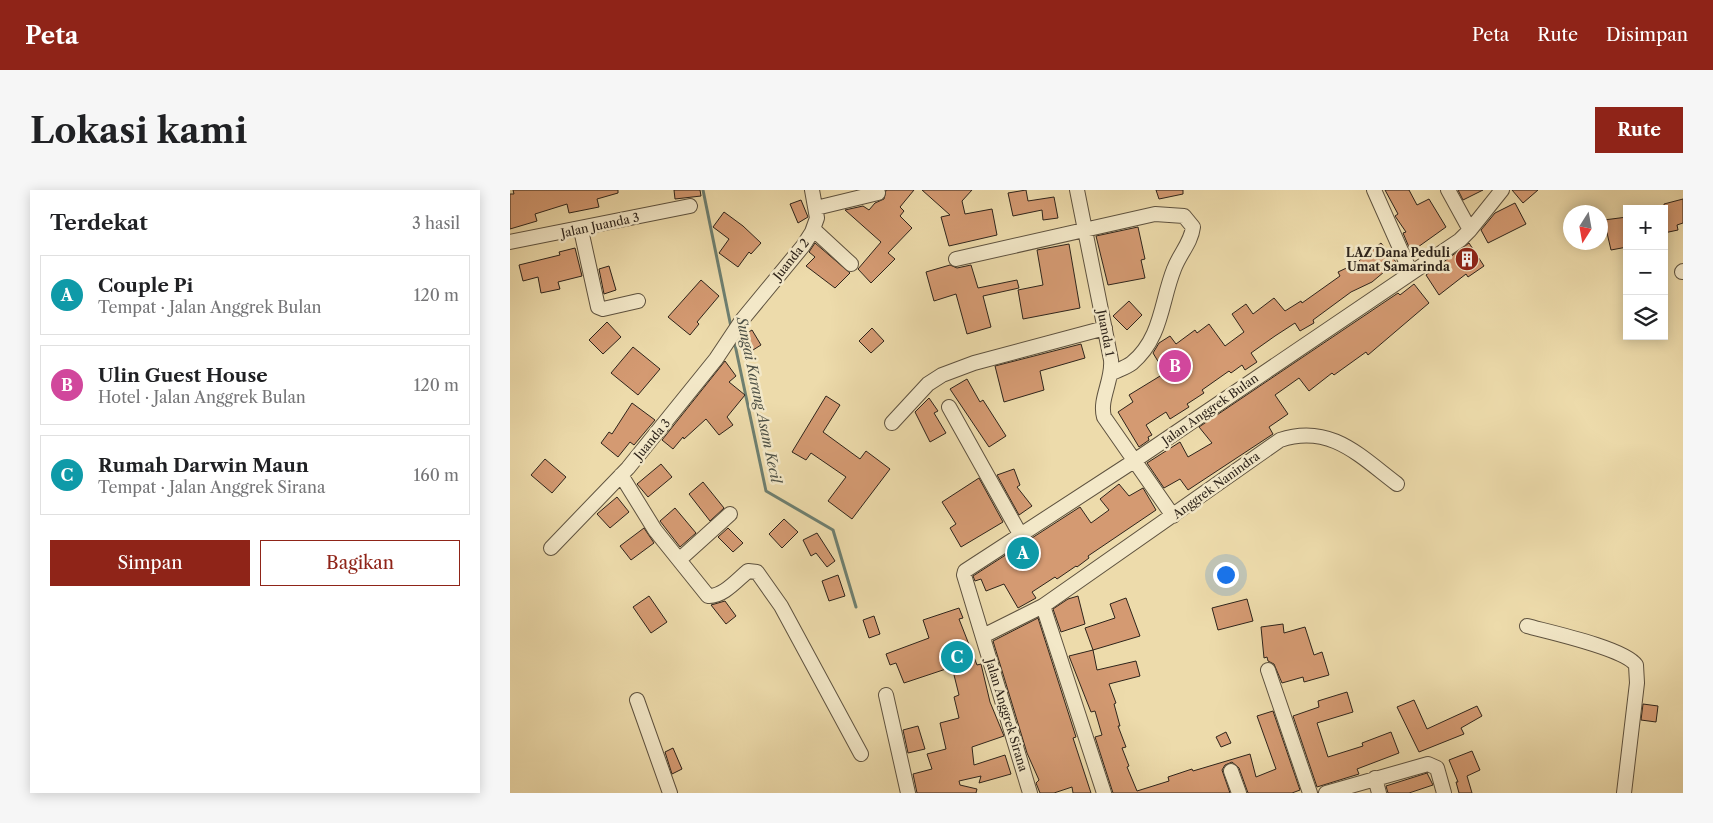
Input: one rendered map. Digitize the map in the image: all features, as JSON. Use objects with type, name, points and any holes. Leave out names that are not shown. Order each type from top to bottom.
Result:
[{"type":"street","name":"Juanda 2","points":[[742,320],[804,246],[813,230],[817,218],[812,190]]},
{"type":"street","name":"Juanda 1","points":[[1077,190],[1105,328],[1112,373],[1103,413],[1106,424],[1173,516]]},
{"type":"street","points":[[1374,190],[1410,273]]},
{"type":"street","points":[[1448,190],[1470,230]]},
{"type":"street","name":"Jalan Anggrek Bulan","points":[[983,636],[964,573],[1020,534],[1134,462],[1460,240],[1502,190]]},
{"type":"street","points":[[816,208],[878,193]]},
{"type":"street","name":"Jalan Juanda 3","points":[[510,242],[581,230],[690,206]]},
{"type":"street","points":[[956,259],[1155,214],[1184,216],[1193,227],[1191,239],[1174,268],[1160,322],[1148,344],[1132,363],[1112,373]]},
{"type":"street","points":[[581,230],[598,307],[603,308],[638,301]]},
{"type":"street","points":[[813,230],[851,264]]},
{"type":"street","name":"Juanda 3","points":[[551,548],[621,476],[716,359],[742,320]]},
{"type":"street","points":[[892,423],[928,384],[942,375],[974,362],[1105,328]]},
{"type":"street","points":[[949,407],[1020,534]]},
{"type":"street","name":"Anggrek Nanindra","points":[[983,636],[1043,606],[1173,516],[1274,442],[1300,435],[1335,440],[1397,484]]},
{"type":"street","points":[[621,476],[655,530],[708,596],[714,596],[722,592],[748,571],[757,572],[782,606],[860,754]]},
{"type":"street","points":[[678,560],[730,514]]},
{"type":"street","points":[[1043,606],[1104,793]]},
{"type":"street","points":[[1527,626],[1598,646],[1629,658],[1636,665],[1637,684],[1624,793]]},
{"type":"street","name":"Jalan Anggrek Sirana","points":[[983,636],[1030,793]]},
{"type":"street","points":[[1268,670],[1310,793]]},
{"type":"street","points":[[886,695],[908,793]]},
{"type":"street","points":[[637,700],[670,793]]},
{"type":"street","points":[[1326,793],[1342,791],[1375,778],[1431,764],[1437,768],[1444,793]]},
{"type":"street","points":[[1231,771],[1239,793]]},
{"type":"street","points":[[1375,778],[1379,793]]},
{"type":"building","points":[[513,190],[618,190],[618,193],[597,199],[599,207],[569,213],[567,204],[535,214],[537,221],[510,229],[510,194],[514,194]]},
{"type":"building","points":[[674,190],[700,190],[701,196],[675,199]]},
{"type":"building","points":[[886,190],[914,190],[900,207],[904,211],[900,216],[912,228],[888,253],[895,259],[871,283],[858,269],[881,242],[845,210],[863,206],[869,210],[875,203],[884,199]]},
{"type":"building","points":[[922,190],[972,190],[962,201],[965,214],[992,209],[997,235],[949,246],[941,217],[950,215]]},
{"type":"building","points":[[1026,190],[1028,201],[1054,197],[1058,218],[1043,220],[1042,210],[1013,216],[1008,193]]},
{"type":"building","points":[[1156,190],[1183,190],[1183,194],[1159,199]]},
{"type":"building","points":[[1385,190],[1409,190],[1417,205],[1429,199],[1446,227],[1411,252],[1403,233],[1406,232],[1395,216],[1398,214]]},
{"type":"building","points":[[1458,190],[1483,190],[1463,200]]},
{"type":"building","points":[[1512,190],[1538,190],[1523,203]]},
{"type":"building","points":[[1683,199],[1683,223],[1677,225],[1678,230],[1668,232],[1668,205],[1664,204]]},
{"type":"building","points":[[801,200],[808,217],[798,223],[790,204]]},
{"type":"building","points":[[1515,203],[1526,224],[1488,243],[1481,230],[1495,213]]},
{"type":"building","points":[[724,212],[761,243],[751,254],[749,252],[738,267],[719,253],[729,239],[713,227]]},
{"type":"building","points":[[1623,218],[1623,248],[1611,250],[1608,237],[1608,219]]},
{"type":"building","points":[[1138,227],[1145,259],[1141,260],[1145,278],[1108,285],[1096,236]]},
{"type":"building","points":[[815,243],[850,273],[835,288],[806,266],[815,257],[809,252]]},
{"type":"building","points":[[1381,243],[1396,262],[1372,282],[1351,292],[1313,320],[1314,323],[1300,331],[1295,323],[1275,336],[1251,353],[1257,362],[1245,370],[1242,365],[1231,373],[1229,371],[1202,390],[1204,393],[1187,404],[1189,407],[1170,419],[1166,412],[1146,425],[1152,435],[1148,437],[1149,440],[1139,447],[1118,412],[1133,402],[1129,395],[1165,373],[1153,353],[1159,343],[1170,336],[1176,344],[1195,330],[1197,333],[1209,324],[1225,346],[1244,332],[1232,314],[1246,304],[1253,314],[1274,298],[1285,311],[1301,301],[1302,303],[1340,276],[1338,272],[1355,264]]},
{"type":"building","points":[[1469,243],[1484,266],[1468,277],[1466,274],[1439,295],[1426,275]]},
{"type":"building","points":[[1069,244],[1080,308],[1023,319],[1018,290],[1043,285],[1037,250]]},
{"type":"building","points":[[575,248],[582,276],[558,282],[560,289],[541,293],[538,277],[523,281],[519,265],[560,255],[559,252]]},
{"type":"building","points":[[950,265],[957,268],[971,265],[978,288],[1017,280],[1019,288],[983,296],[991,327],[967,334],[956,294],[934,301],[926,272]]},
{"type":"building","points":[[609,266],[616,290],[604,294],[599,269]]},
{"type":"building","points":[[701,280],[719,296],[697,322],[699,324],[690,335],[668,317]]},
{"type":"building","points":[[1414,284],[1429,303],[1368,355],[1366,352],[1334,375],[1332,373],[1309,391],[1299,378],[1275,395],[1288,414],[1269,427],[1273,434],[1188,490],[1180,479],[1164,488],[1147,463],[1180,442],[1188,457],[1212,443],[1199,427]]},
{"type":"building","points":[[1129,301],[1142,315],[1127,330],[1113,316]]},
{"type":"building","points":[[607,322],[621,337],[603,354],[589,340]]},
{"type":"building","points":[[872,328],[884,341],[871,353],[859,341]]},
{"type":"building","points":[[752,330],[761,345],[745,355],[737,343],[742,336]]},
{"type":"building","points":[[1081,344],[1085,358],[1040,371],[1044,390],[1004,402],[995,366]]},
{"type":"building","points":[[633,347],[660,369],[638,395],[611,373]]},
{"type":"building","points":[[725,361],[736,376],[729,382],[745,395],[727,417],[733,425],[719,435],[706,419],[684,439],[683,437],[673,449],[662,440]]},
{"type":"building","points":[[967,379],[980,402],[983,400],[1006,436],[989,447],[950,389]]},
{"type":"building","points":[[826,396],[840,405],[823,432],[860,459],[866,451],[890,469],[852,519],[828,501],[846,477],[811,453],[806,460],[792,452]]},
{"type":"building","points":[[929,398],[938,411],[934,413],[946,433],[930,442],[915,412]]},
{"type":"building","points":[[632,403],[655,420],[634,445],[630,442],[618,457],[601,443],[609,432],[612,434]]},
{"type":"building","points":[[545,459],[566,477],[552,493],[531,475]]},
{"type":"building","points":[[661,464],[672,477],[648,497],[637,484]]},
{"type":"building","points":[[1014,469],[1020,485],[1017,487],[1032,506],[1019,515],[997,475]]},
{"type":"building","points":[[979,478],[1003,522],[961,547],[950,528],[956,524],[942,502]]},
{"type":"building","points":[[703,482],[724,508],[710,521],[689,494]]},
{"type":"building","points":[[1119,484],[1129,496],[1143,488],[1156,510],[1088,556],[1089,558],[1077,567],[1057,579],[1055,577],[1032,592],[1036,598],[1018,608],[1004,584],[986,591],[981,579],[975,581],[973,576],[1080,507],[1091,523],[1109,510],[1100,499]]},
{"type":"building","points":[[617,497],[629,512],[610,528],[597,514]]},
{"type":"building","points":[[675,508],[696,533],[680,547],[660,521]]},
{"type":"building","points":[[784,519],[798,532],[782,548],[769,534]]},
{"type":"building","points":[[644,528],[654,543],[631,560],[620,546]]},
{"type":"building","points":[[728,528],[743,543],[733,552],[718,537]]},
{"type":"building","points":[[817,533],[835,561],[827,567],[816,553],[811,556],[803,540]]},
{"type":"building","points":[[838,575],[845,596],[829,601],[822,581]]},
{"type":"building","points":[[649,596],[667,622],[651,633],[633,607]]},
{"type":"building","points":[[1078,596],[1085,624],[1061,632],[1053,609],[1068,599]]},
{"type":"building","points":[[1126,598],[1140,636],[1093,650],[1085,628],[1115,618],[1110,604]]},
{"type":"building","points":[[1247,599],[1253,621],[1218,630],[1212,608]]},
{"type":"building","points":[[725,601],[736,616],[726,624],[711,605]]},
{"type":"building","points":[[959,608],[963,618],[959,619],[977,665],[981,664],[990,702],[1004,736],[972,747],[974,765],[1005,755],[1011,774],[979,783],[981,776],[959,781],[960,785],[977,789],[976,793],[917,793],[913,774],[932,769],[927,754],[946,749],[940,723],[959,718],[954,697],[959,695],[952,667],[904,683],[896,663],[890,665],[886,654],[929,638],[923,620]]},
{"type":"building","points":[[874,616],[880,634],[869,638],[863,620]]},
{"type":"building","points":[[1038,618],[1076,737],[1073,738],[1091,793],[1073,793],[1072,787],[1054,793],[1040,793],[1036,783],[1039,780],[1027,753],[993,641]]},
{"type":"building","points":[[1283,624],[1284,633],[1305,627],[1314,655],[1322,652],[1329,675],[1304,682],[1303,677],[1282,683],[1274,664],[1268,661],[1267,657],[1264,658],[1261,627]]},
{"type":"building","points":[[1093,650],[1097,670],[1136,661],[1140,676],[1109,684],[1116,703],[1114,704],[1120,726],[1118,726],[1126,747],[1122,748],[1129,766],[1127,767],[1137,791],[1169,781],[1168,777],[1192,769],[1193,771],[1250,754],[1256,777],[1276,769],[1257,716],[1273,711],[1300,790],[1292,793],[1248,793],[1239,768],[1232,762],[1225,765],[1222,770],[1230,793],[1113,793],[1095,737],[1102,735],[1095,711],[1091,712],[1069,656]]},
{"type":"building","points":[[1347,692],[1353,712],[1317,723],[1328,757],[1363,746],[1362,743],[1391,732],[1399,753],[1357,769],[1359,774],[1317,787],[1293,716],[1319,707],[1318,701]]},
{"type":"building","points":[[1414,700],[1427,729],[1477,706],[1482,716],[1461,728],[1464,734],[1419,752],[1397,707]]},
{"type":"building","points":[[1643,704],[1658,706],[1656,722],[1641,720]]},
{"type":"building","points":[[918,726],[925,749],[908,753],[903,730]]},
{"type":"building","points":[[1226,732],[1231,743],[1221,747],[1216,737]]},
{"type":"building","points":[[673,748],[682,769],[672,774],[665,752]]},
{"type":"building","points":[[1472,751],[1480,770],[1467,776],[1472,793],[1459,793],[1456,782],[1458,782],[1449,760]]},
{"type":"building","points":[[1427,773],[1433,785],[1409,793],[1388,793],[1386,786]]},
{"type":"waterway","name":"Sungai Karang Asam Kecil","points":[[703,190],[731,327]]},
{"type":"waterway","name":"Sungai Karang Asam Kecil","points":[[734,340],[766,491],[833,530],[856,607]]},
{"type":"place","name":"LAZ Dana Peduli Umat Samarinda","points":[[1467,259]]},
{"type":"place","name":"Ulin Guest House","points":[[1175,366]]},
{"type":"place","name":"Couple Pi","points":[[1023,553]]},
{"type":"place","name":"Rumah Darwin Maun","points":[[957,657]]}]
